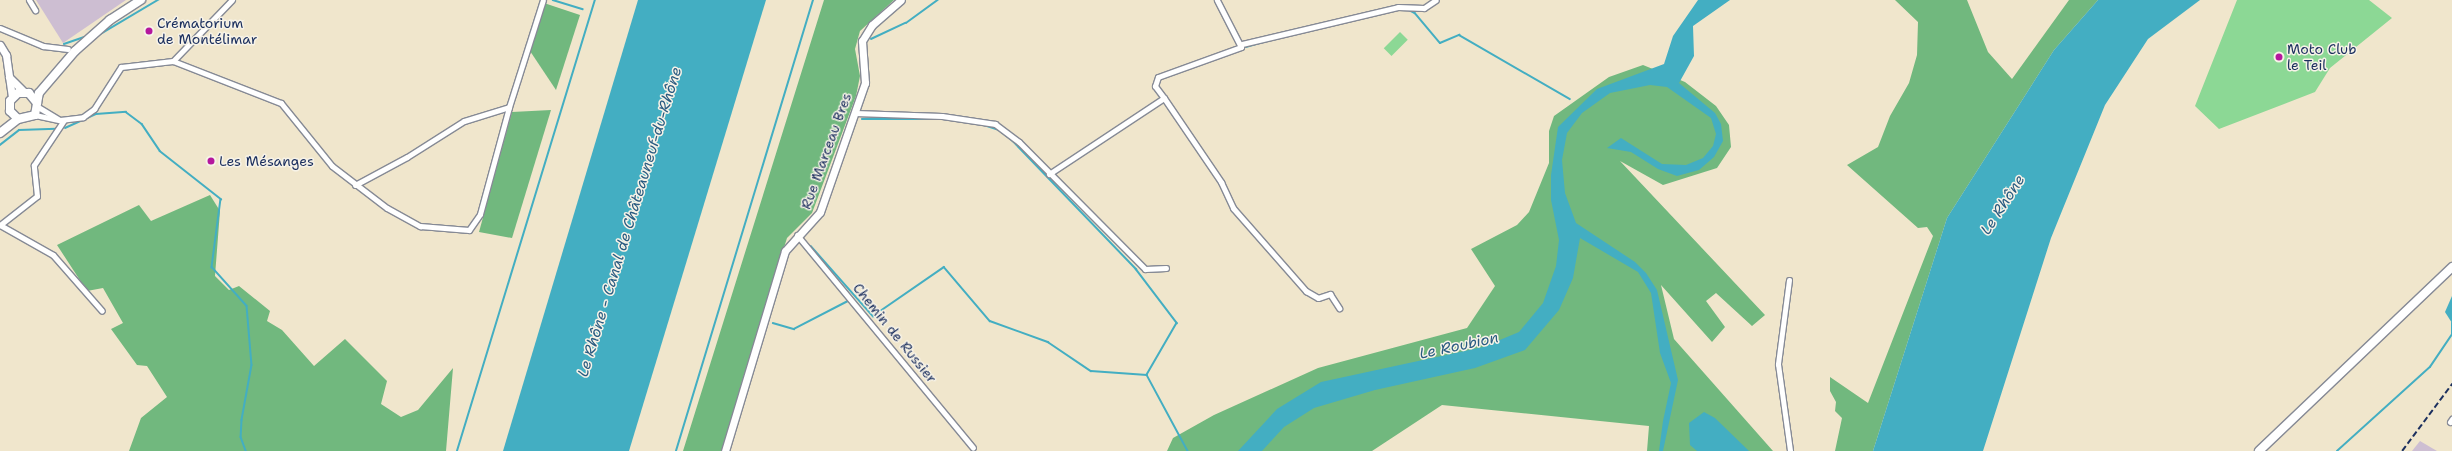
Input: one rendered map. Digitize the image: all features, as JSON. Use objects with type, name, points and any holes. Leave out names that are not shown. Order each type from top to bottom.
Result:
[{"type":"main road","points":[[37,108],[39,93],[90,36],[141,0]]},
{"type":"main road","points":[[0,128],[10,112],[12,98],[27,93],[51,78]]},
{"type":"main road","points":[[27,93],[37,108]]},
{"type":"main road","points":[[0,133],[18,119],[37,108]]},
{"type":"main road","points":[[10,112],[18,119]]},
{"type":"main road","points":[[2259,451],[2452,267]]},
{"type":"street","points":[[29,0],[35,10]]},
{"type":"street","points":[[173,61],[232,0]]},
{"type":"street","points":[[37,108],[62,120],[83,117],[94,109],[121,67],[173,61],[281,103],[326,160],[355,185],[386,208],[420,226],[469,230],[480,214],[509,107],[544,0]]},
{"type":"street","name":"Rue Marceau Bres","points":[[725,451],[785,251],[797,235],[820,212],[866,83],[862,41],[872,25],[901,0]]},
{"type":"street","points":[[1217,0],[1242,46]]},
{"type":"street","points":[[1339,308],[1330,294],[1318,298],[1306,291],[1233,208],[1221,182],[1155,86],[1158,77],[1242,46],[1398,7],[1424,8],[1436,0]]},
{"type":"street","points":[[0,28],[44,46],[68,49]]},
{"type":"street","points":[[0,45],[6,55],[6,72],[12,98]]},
{"type":"street","points":[[6,72],[13,85],[27,93]]},
{"type":"street","points":[[1049,174],[1164,98]]},
{"type":"street","points":[[355,185],[408,157],[464,120],[509,107]]},
{"type":"street","points":[[37,108],[62,120]]},
{"type":"street","points":[[855,113],[942,116],[995,124],[1019,142],[1049,174],[1145,269],[1166,268]]},
{"type":"street","points":[[62,120],[34,164],[37,196],[0,225],[53,255],[102,311]]},
{"type":"street","name":"Chemin de Russier","points":[[797,235],[973,448]]},
{"type":"street","points":[[1789,280],[1778,364],[1790,451]]},
{"type":"shaded area","points":[[36,0],[126,0],[63,43]]},
{"type":"shaded area","points":[[2420,441],[2437,451],[2412,451]]},
{"type":"green space","points":[[824,0],[894,0],[860,31],[855,49],[860,76],[856,96],[812,213],[787,238],[742,381],[725,451],[683,451]]},
{"type":"green space","points":[[1895,0],[1967,0],[1988,52],[2012,79],[2069,0],[2098,0],[2054,50],[1947,218],[1873,451],[1835,451],[1842,418],[1835,411],[1836,402],[1830,391],[1830,377],[1868,403],[1933,236],[1927,227],[1918,228],[1847,165],[1878,147],[1890,116],[1909,83],[1917,55],[1918,22]]},
{"type":"green space","name":"Moto Club le Teil","points":[[2237,0],[2369,0],[2392,18],[2330,68],[2315,92],[2219,129],[2195,106]]},
{"type":"green space","points":[[544,3],[580,15],[556,90],[530,51]]},
{"type":"green space","points":[[1400,32],[1408,40],[1392,56],[1384,48]]},
{"type":"green space","points":[[1643,65],[1685,82],[1716,106],[1729,125],[1731,147],[1717,168],[1663,185],[1620,161],[1765,315],[1752,326],[1716,293],[1706,301],[1725,327],[1712,342],[1661,285],[1674,339],[1773,451],[1647,451],[1649,426],[1442,405],[1372,451],[1167,451],[1173,438],[1214,415],[1318,368],[1467,328],[1495,286],[1471,249],[1517,225],[1529,212],[1549,163],[1549,131],[1554,116],[1609,77]]},
{"type":"green space","points":[[551,110],[512,238],[479,232],[512,112]]},
{"type":"green space","points":[[210,195],[220,211],[215,276],[229,290],[239,286],[270,311],[267,321],[282,330],[314,366],[345,339],[387,381],[381,404],[401,417],[418,410],[453,368],[446,451],[129,451],[141,418],[167,397],[147,366],[137,365],[111,329],[123,323],[103,288],[87,291],[57,245],[139,205],[151,221]]},
{"type":"water","name":"Le Rhône - Canal de Châteauneuf-du-Rhône","points":[[638,0],[766,0],[629,451],[503,451]]},
{"type":"water","points":[[1698,0],[1730,0],[1693,26],[1694,56],[1679,83],[1715,113],[1721,124],[1723,141],[1714,157],[1699,170],[1677,176],[1658,169],[1631,152],[1607,148],[1621,138],[1662,164],[1686,165],[1703,158],[1713,146],[1716,134],[1711,118],[1667,87],[1650,85],[1610,93],[1582,113],[1567,133],[1562,160],[1565,193],[1576,223],[1635,262],[1646,273],[1657,290],[1678,380],[1663,451],[1659,451],[1663,421],[1671,383],[1660,353],[1651,293],[1638,272],[1580,238],[1573,278],[1559,310],[1525,350],[1475,368],[1375,390],[1314,408],[1284,427],[1262,451],[1238,451],[1277,409],[1321,382],[1483,347],[1519,332],[1543,303],[1556,266],[1559,240],[1551,200],[1551,175],[1558,127],[1597,89],[1664,64],[1673,36]]},
{"type":"water","name":"Le Rhône","points":[[2098,0],[2200,0],[2148,39],[2105,105],[2051,238],[1983,451],[1873,451],[1947,218],[2054,50]]},
{"type":"water","points":[[2452,296],[2452,323],[2445,312]]},
{"type":"water","points":[[1704,412],[1715,418],[1749,451],[1697,451],[1690,445],[1689,423]]},
{"type":"waterway","points":[[99,35],[158,0]]},
{"type":"waterway","points":[[553,0],[583,9]]},
{"type":"waterway","points":[[457,451],[595,0]]},
{"type":"waterway","points":[[676,451],[813,0]]},
{"type":"waterway","points":[[871,39],[906,23],[938,0]]},
{"type":"waterway","points":[[1407,9],[1415,13],[1440,43],[1459,35],[1570,99]]},
{"type":"waterway","points":[[1347,22],[1384,13]]},
{"type":"waterway","points":[[1316,29],[1343,23]]},
{"type":"waterway","points":[[64,44],[84,37]]},
{"type":"waterway","points":[[1246,47],[1281,37]]},
{"type":"waterway","points":[[65,128],[96,114],[126,112],[142,124],[160,151],[221,199],[212,267],[247,306],[252,365],[242,420],[241,437],[246,451]]},
{"type":"waterway","points":[[862,119],[950,119]]},
{"type":"waterway","points":[[981,124],[999,130],[1013,141],[1136,269],[1177,323],[1147,375],[1188,451]]},
{"type":"waterway","points":[[0,145],[19,130],[56,129]]},
{"type":"waterway","points":[[811,246],[873,316],[944,267],[990,321],[1048,342],[1091,371],[1147,375]]},
{"type":"waterway","points":[[773,323],[794,329],[850,300]]},
{"type":"waterway","points":[[2337,451],[2430,367],[2452,334],[2452,323]]},
{"type":"railway","points":[[2402,451],[2452,384]]},
{"type":"place","name":"Crématorium de Montélimar","points":[[149,31]]},
{"type":"place","name":"Moto Club le Teil","points":[[2279,57]]},
{"type":"place","name":"Les Mésanges","points":[[211,161]]},
{"type":"water label","name":"Le Roubion","points":[[1459,346]]}]
